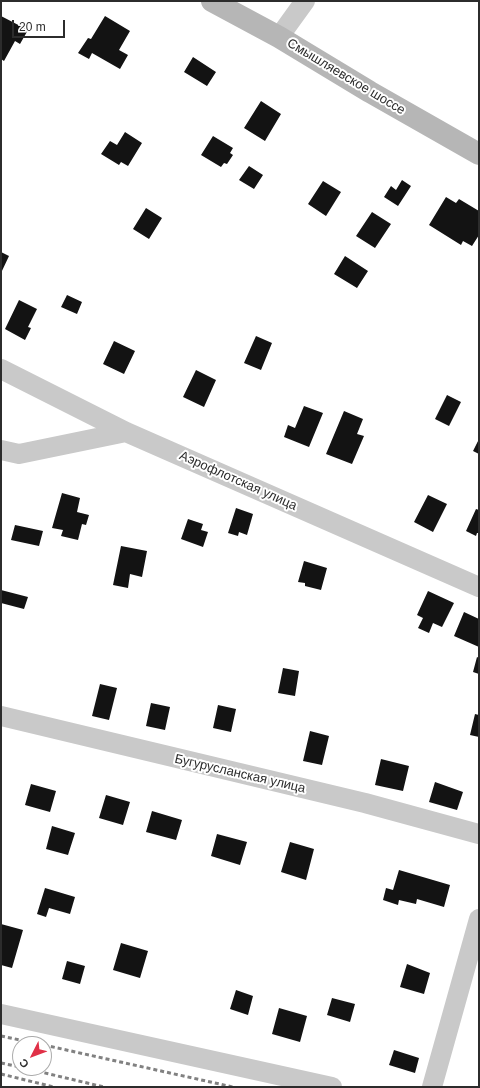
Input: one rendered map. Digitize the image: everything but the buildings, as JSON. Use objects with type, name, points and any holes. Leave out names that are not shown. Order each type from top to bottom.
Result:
[{"type":"street","name":"Смышляевское шоссе","points":[[212,1],[279,37],[370,92],[479,154]]},
{"type":"street","points":[[279,37],[305,1]]},
{"type":"street","name":"Аэрофлотская улица","points":[[1,369],[126,432],[479,587]]},
{"type":"street","points":[[1,450],[19,454],[126,432]]},
{"type":"street","name":"Бугурусланская улица","points":[[1,716],[365,803],[479,834]]},
{"type":"street","points":[[432,1087],[479,919]]},
{"type":"street","points":[[1,1014],[332,1087]]},
{"type":"railway","points":[[1,1036],[12,1038]]},
{"type":"railway","points":[[52,1047],[233,1087]]},
{"type":"railway","points":[[1,1063],[12,1065]]},
{"type":"railway","points":[[1,1074],[54,1087]]},
{"type":"railway","points":[[52,1075],[104,1087]]}]
